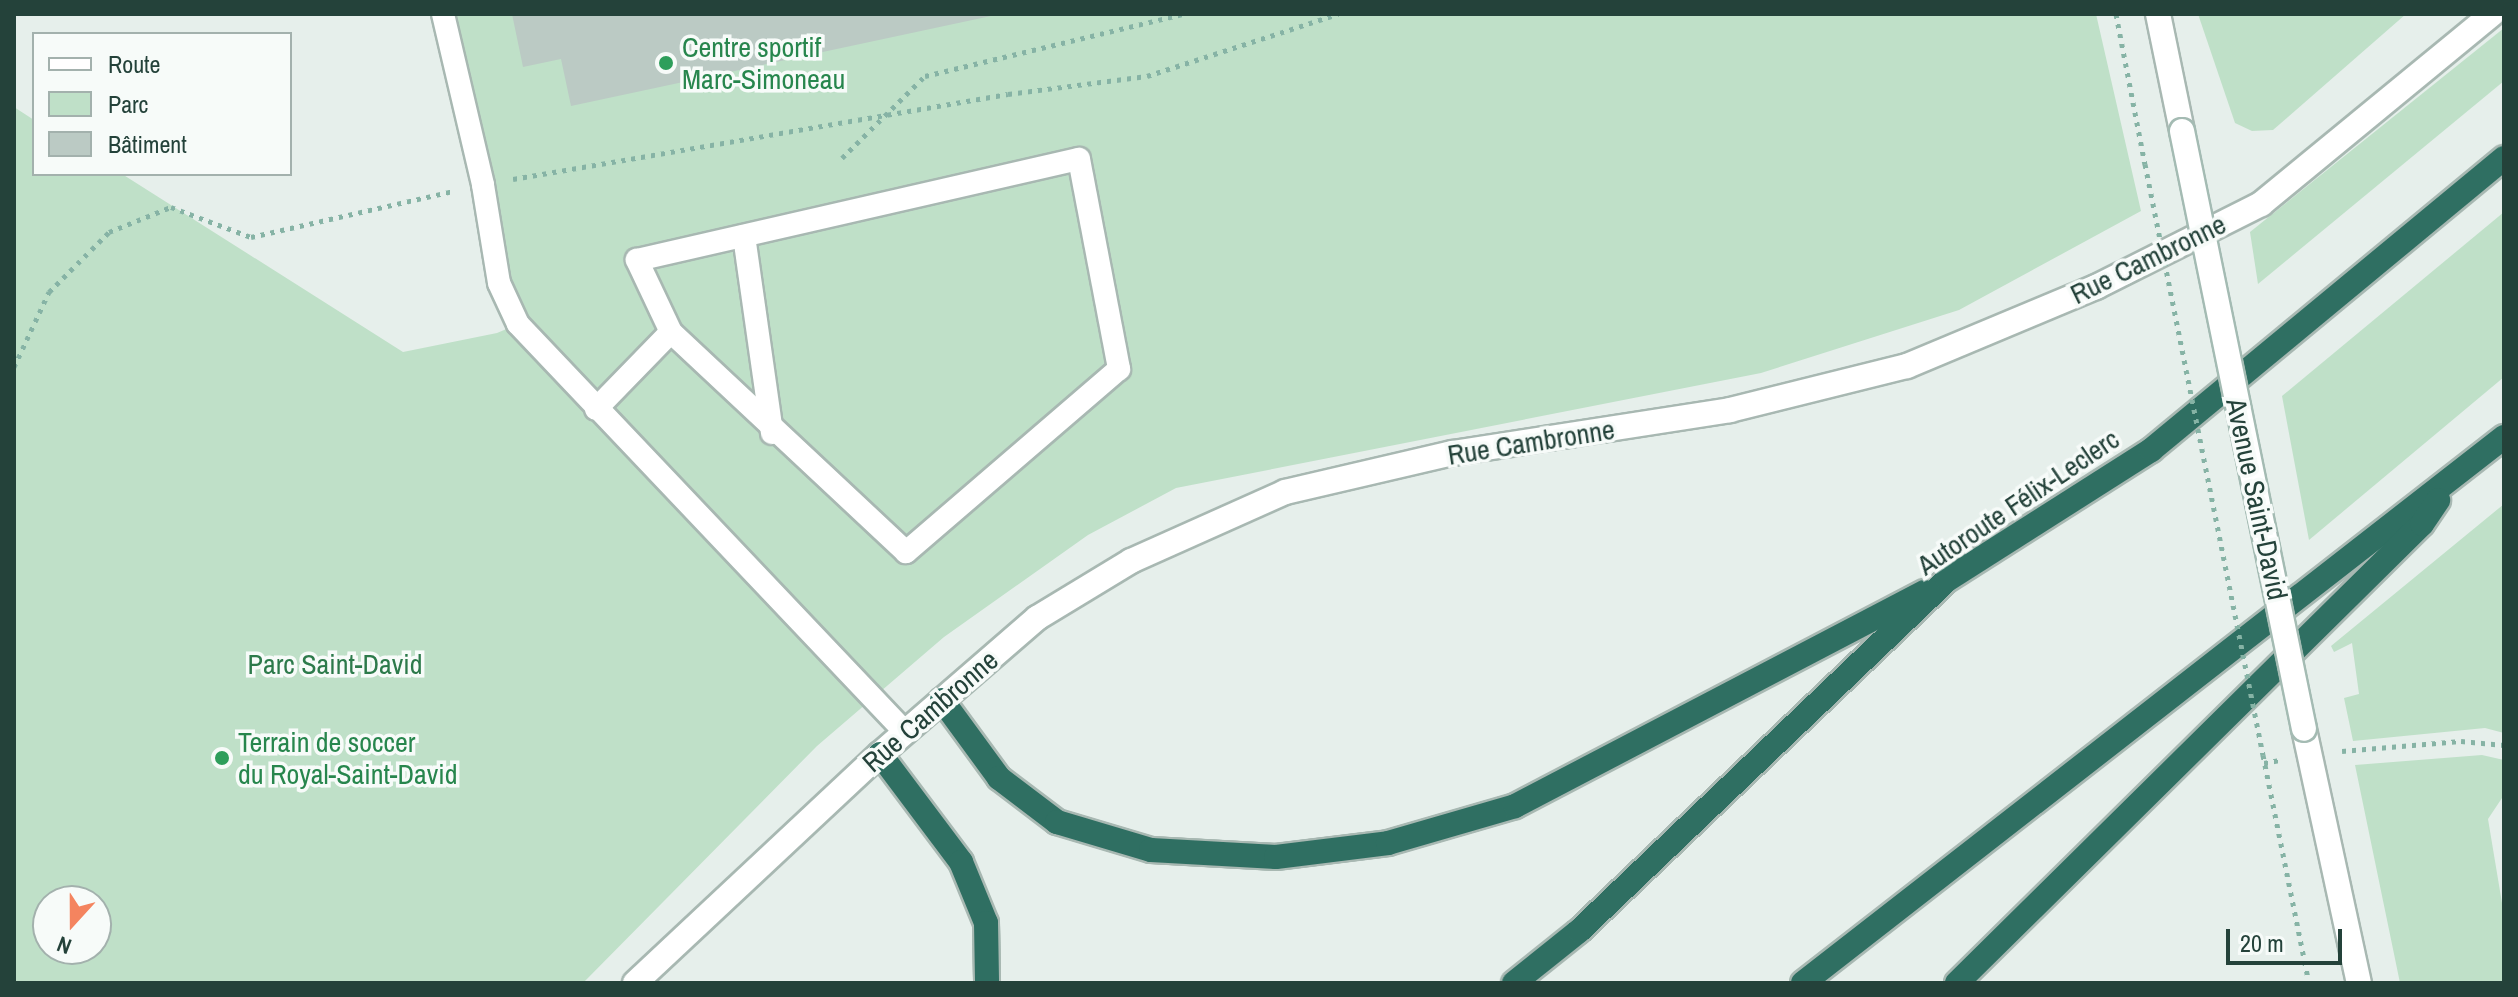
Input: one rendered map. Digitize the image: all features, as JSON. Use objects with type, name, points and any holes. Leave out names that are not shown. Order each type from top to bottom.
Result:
[{"type":"highway","name":"Autoroute Félix-Leclerc","points":[[1514,983],[1579,931],[1947,580],[2151,450],[2504,158]]},
{"type":"highway","points":[[1803,983],[2504,437]]},
{"type":"highway","points":[[1957,983],[2422,524],[2454,478]]},
{"type":"highway","points":[[942,700],[999,778],[1057,822],[1151,850],[1276,857],[1388,843],[1515,806],[1947,580]]},
{"type":"highway","points":[[880,754],[961,862],[986,923],[987,983]]},
{"type":"street","name":"Avenue Saint-David","points":[[2158,14],[2309,754],[2359,983]]},
{"type":"street","name":"Rue Cambronne","points":[[635,983],[880,754],[1037,618],[1117,569],[1285,492],[1453,453],[1730,410],[1907,366],[2096,287],[2261,204],[2492,14]]},
{"type":"lane","points":[[443,14],[483,185],[499,283],[518,324],[905,732]]},
{"type":"lane","points":[[1079,159],[1119,369],[906,552],[772,433],[671,332],[637,260],[1079,159]]},
{"type":"lane","points":[[744,236],[772,433]]},
{"type":"lane","points":[[596,409],[671,332]]},
{"type":"path","points":[[842,158],[925,76],[1184,14]]},
{"type":"path","points":[[14,367],[49,292],[109,232],[171,207],[251,237],[483,185],[887,114],[1147,76],[1338,14]]},
{"type":"path","points":[[2116,14],[2309,983]]},
{"type":"path","points":[[2264,763],[2309,754],[2461,741],[2504,745]]},
{"type":"green space","name":"Parc Saint-David","points":[[443,14],[2096,14],[2141,211],[1959,310],[1761,373],[1176,488],[1088,535],[944,637],[817,746],[583,983],[14,983],[14,107],[32,119],[32,176],[125,176],[403,352],[497,333],[518,324]]},
{"type":"green space","points":[[2198,14],[2406,14],[2273,130],[2252,131],[2235,123]]},
{"type":"green space","points":[[2504,28],[2504,81],[2258,284],[2250,232]]},
{"type":"green space","points":[[2504,212],[2504,377],[2309,540],[2282,396]]},
{"type":"green space","points":[[2504,504],[2504,733],[2485,728],[2353,741],[2344,698],[2359,694],[2352,643],[2334,652],[2331,646]]},
{"type":"green space","points":[[2482,755],[2504,760],[2504,795],[2488,819],[2504,915],[2504,983],[2400,983],[2355,765]]},
{"type":"building","name":"Centre sportif Marc-Simoneau","points":[[512,14],[991,16],[571,106],[561,59],[523,67]]},
{"type":"place","name":"Centre sportif Marc-Simoneau","points":[[666,63]]},
{"type":"place","name":"Terrain de soccer du Royal-Saint-David","points":[[222,758]]}]
